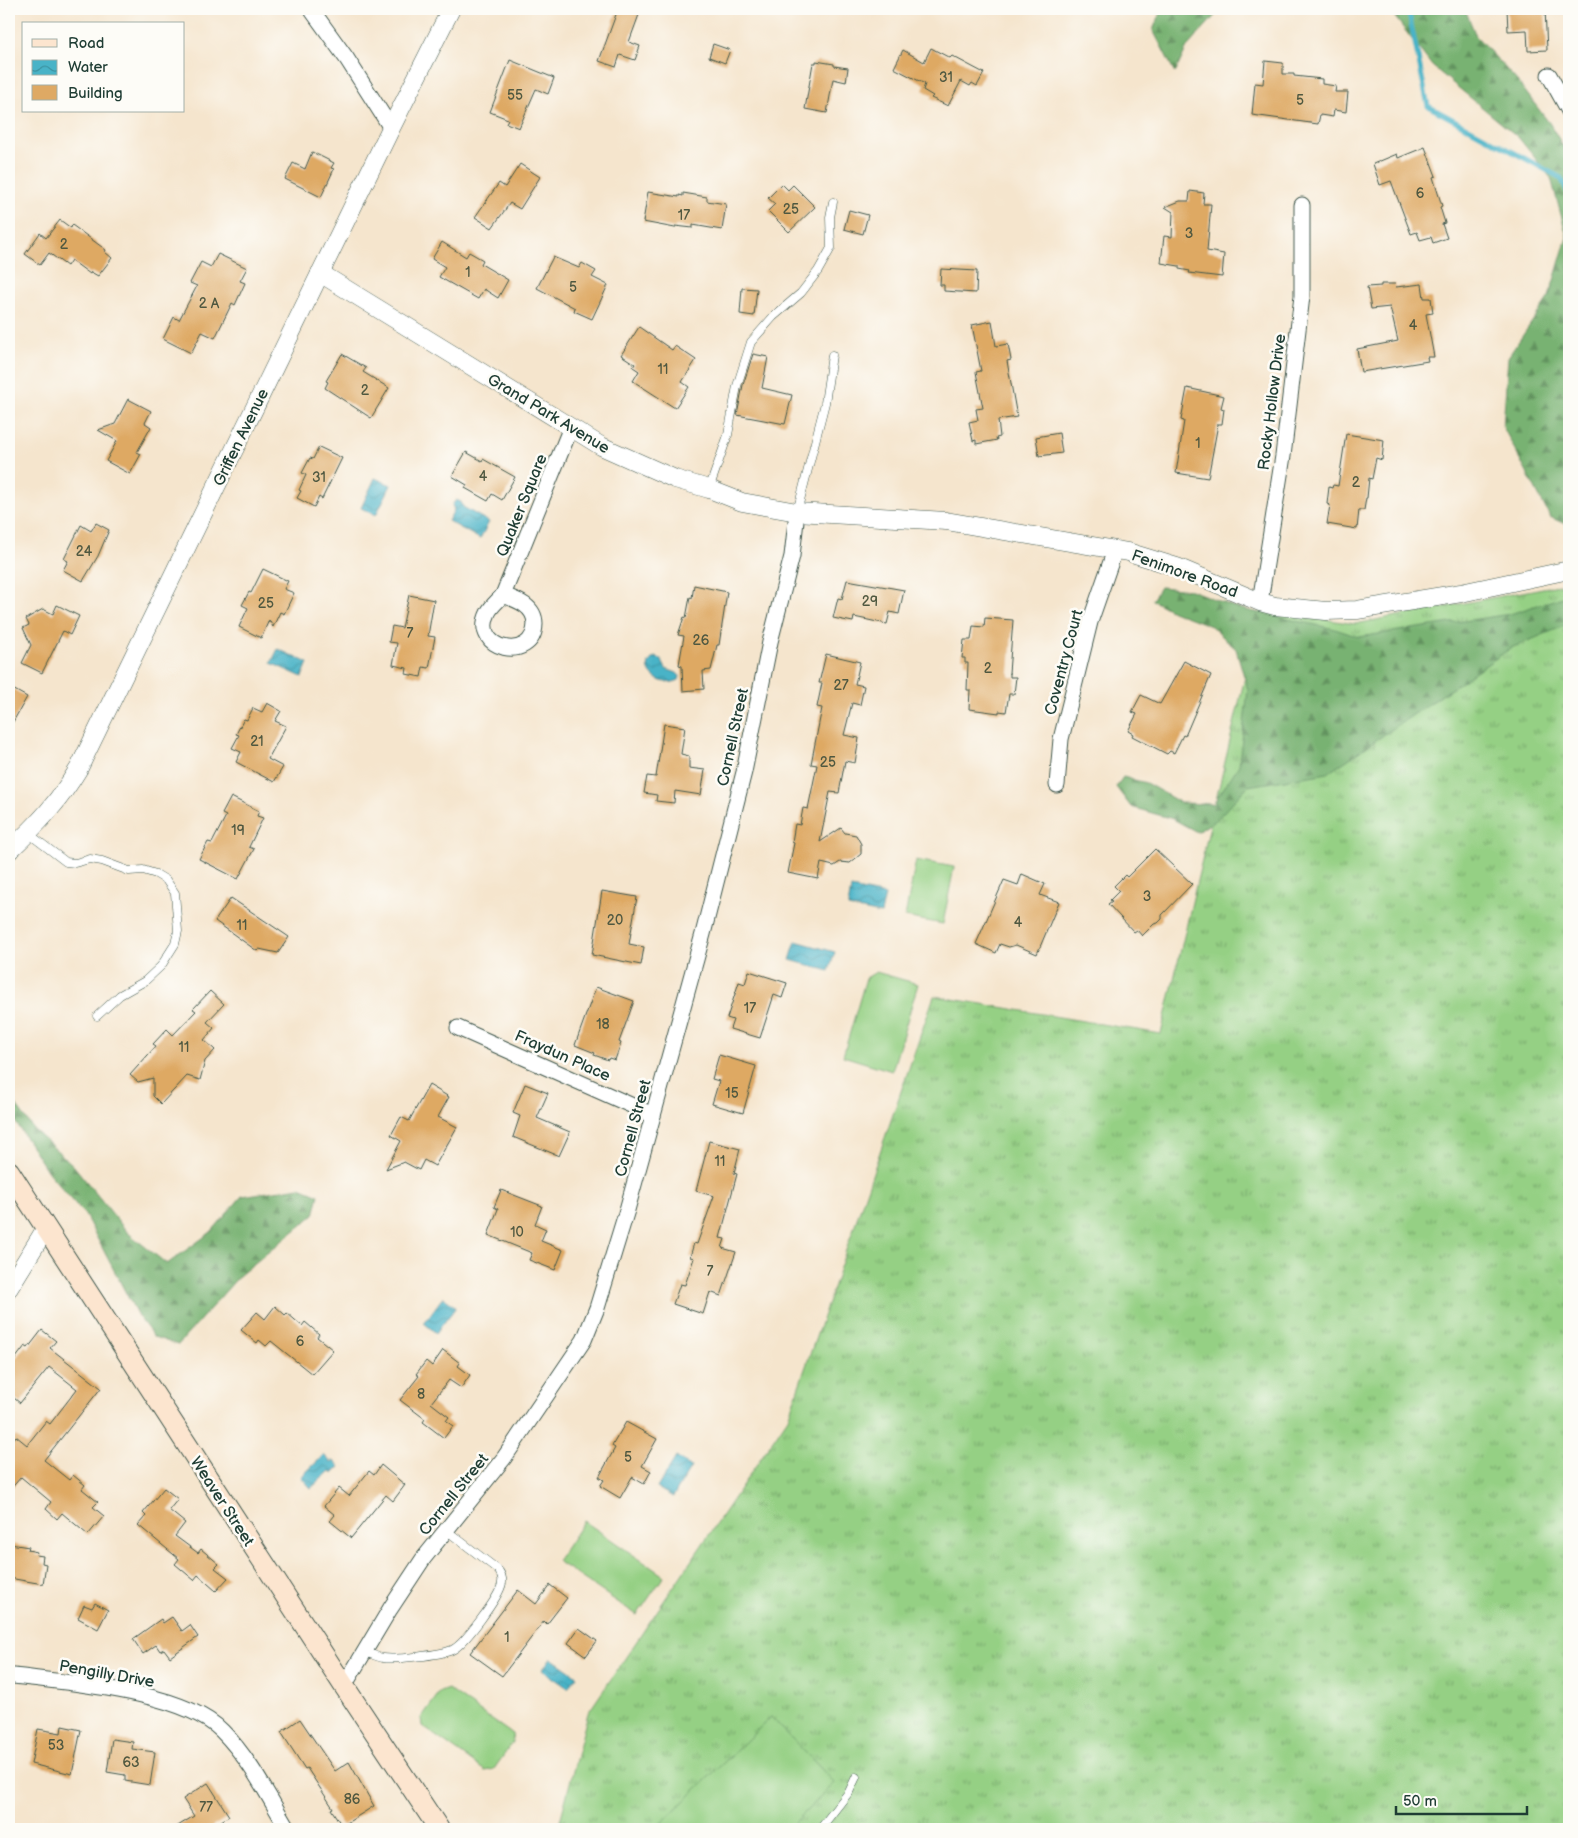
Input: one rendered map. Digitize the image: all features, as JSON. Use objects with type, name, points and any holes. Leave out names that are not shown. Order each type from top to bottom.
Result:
[{"type":"main road","name":"Weaver Street","points":[[9,1171],[439,1829]]},
{"type":"street","points":[[311,9],[391,128]]},
{"type":"street","name":"Griffen Avenue","points":[[9,851],[54,806],[79,768],[391,128],[451,9]]},
{"type":"street","points":[[1549,75],[1569,111]]},
{"type":"street","name":"Rocky Hollow Drive","points":[[1260,602],[1283,456],[1302,296],[1302,205]]},
{"type":"street","name":"Grand Park Avenue","points":[[320,273],[601,446],[668,476],[742,502],[797,512]]},
{"type":"street","name":"Quaker Square","points":[[503,595],[571,427]]},
{"type":"street","name":"Fenimore Road","points":[[797,512],[946,521],[1128,552],[1177,567],[1260,602],[1275,606],[1326,611],[1357,610],[1461,594],[1569,570]]},
{"type":"street","name":"Cornell Street","points":[[344,1686],[390,1608],[423,1559],[504,1458],[584,1340],[597,1308],[628,1210],[703,934],[744,772],[770,642],[792,556],[797,512]]},
{"type":"street","name":"Coventry Court","points":[[1057,785],[1061,739],[1090,622],[1116,550]]},
{"type":"street","name":"Fraydun Place","points":[[458,1028],[653,1115]]},
{"type":"street","points":[[9,1288],[46,1228]]},
{"type":"street","name":"Pengilly Drive","points":[[9,1676],[123,1690],[183,1707],[208,1719],[238,1748],[288,1829]]},
{"type":"lane","points":[[709,489],[728,435],[737,386],[751,342],[773,317],[801,292],[818,271],[831,248],[830,217],[833,202]]},
{"type":"lane","points":[[797,512],[825,403],[832,355]]},
{"type":"lane","points":[[28,833],[66,862],[75,863],[90,859],[102,861],[129,871],[143,870],[156,874],[166,880],[175,893],[178,930],[176,944],[161,966],[145,981],[120,995],[97,1016]]},
{"type":"lane","points":[[364,1651],[382,1658],[400,1658],[447,1652],[461,1644],[482,1618],[499,1590],[502,1574],[446,1530]]},
{"type":"lane","points":[[820,1829],[848,1792],[856,1777]]},
{"type":"green space","points":[[1162,9],[1221,9],[1187,47],[1175,73],[1153,30]]},
{"type":"green space","points":[[1389,9],[1465,9],[1476,36],[1518,82],[1550,124],[1569,156],[1569,526],[1550,517],[1503,427],[1508,357],[1549,297],[1567,237],[1551,178],[1518,137],[1432,66]]},
{"type":"green space","points":[[1569,583],[1569,1829],[558,1829],[588,1713],[788,1418],[934,996],[1161,1034],[1261,609],[1355,624]]},
{"type":"green space","points":[[1160,587],[1191,590],[1237,608],[1335,629],[1359,637],[1510,614],[1569,595],[1569,624],[1511,648],[1328,773],[1248,786],[1216,820],[1197,832],[1173,819],[1131,807],[1116,787],[1123,777],[1146,783],[1181,803],[1213,804],[1239,765],[1248,690],[1236,649],[1211,626],[1172,611],[1152,600]]},
{"type":"green space","points":[[916,860],[954,867],[943,924],[905,917]]},
{"type":"green space","points":[[876,972],[918,984],[892,1071],[843,1056],[866,978]]},
{"type":"green space","points":[[9,1095],[33,1129],[73,1165],[128,1233],[167,1264],[211,1232],[242,1196],[300,1187],[319,1195],[314,1215],[240,1275],[178,1345],[154,1337],[138,1316],[85,1215],[48,1172],[9,1112]]},
{"type":"green space","points":[[584,1521],[664,1576],[637,1615],[557,1561]]},
{"type":"green space","points":[[448,1689],[512,1734],[513,1742],[494,1769],[485,1771],[422,1726],[421,1718],[440,1692]]},
{"type":"green space","points":[[771,1717],[835,1783],[788,1829],[655,1829]]},
{"type":"water","points":[[375,478],[391,485],[376,515],[361,508]]},
{"type":"water","points":[[456,500],[461,502],[463,507],[489,522],[480,539],[448,521],[454,510],[452,505]]},
{"type":"water","points":[[278,649],[308,663],[302,677],[271,663]]},
{"type":"water","points":[[655,657],[661,659],[666,669],[677,673],[680,676],[679,680],[664,682],[653,676],[648,666]]},
{"type":"water","points":[[851,888],[885,895],[881,914],[848,907]]},
{"type":"water","points":[[796,941],[835,952],[829,971],[790,960]]},
{"type":"water","points":[[443,1297],[456,1307],[436,1333],[424,1323]]},
{"type":"water","points":[[324,1455],[331,1462],[334,1460],[340,1467],[333,1474],[330,1471],[311,1488],[301,1477]]},
{"type":"water","points":[[676,1457],[691,1467],[673,1497],[657,1488]]},
{"type":"water","points":[[551,1658],[577,1676],[568,1688],[542,1670]]},
{"type":"building","points":[[618,9],[633,9],[640,12],[629,42],[640,46],[635,60],[620,55],[616,67],[599,61]]},
{"type":"building","points":[[1507,9],[1545,9],[1547,50],[1528,51],[1527,30],[1508,31]]},
{"type":"building","points":[[713,44],[730,50],[725,63],[709,57]]},
{"type":"building","points":[[931,48],[950,58],[952,56],[984,73],[977,86],[972,83],[970,86],[961,81],[948,106],[931,98],[933,96],[923,90],[925,84],[894,68],[903,50],[924,62]]},
{"type":"building","points":[[510,60],[554,78],[548,94],[536,89],[519,128],[506,123],[508,119],[490,112]]},
{"type":"building","points":[[816,61],[848,68],[846,82],[833,79],[827,113],[805,109],[813,63],[816,63]]},
{"type":"building","points":[[1265,61],[1283,63],[1283,74],[1322,79],[1322,84],[1336,86],[1335,92],[1348,92],[1346,112],[1334,110],[1333,117],[1320,115],[1318,124],[1252,115],[1255,83],[1263,84]]},
{"type":"building","points":[[1425,147],[1436,176],[1433,177],[1442,206],[1440,207],[1445,223],[1442,224],[1447,238],[1433,243],[1431,237],[1420,240],[1417,232],[1411,234],[1391,181],[1380,185],[1373,164],[1397,154],[1398,158]]},
{"type":"building","points":[[312,152],[334,163],[331,168],[334,169],[321,197],[285,179],[293,163],[305,169]]},
{"type":"building","points":[[520,164],[540,177],[520,209],[510,203],[492,228],[475,217],[499,183],[505,187]]},
{"type":"building","points":[[782,184],[788,190],[793,185],[815,207],[789,232],[768,211],[775,204],[768,198]]},
{"type":"building","points":[[1190,191],[1204,193],[1203,204],[1211,204],[1207,251],[1224,254],[1222,277],[1189,273],[1190,271],[1179,269],[1179,266],[1161,263],[1164,236],[1172,237],[1173,212],[1165,207],[1180,201],[1189,201]]},
{"type":"building","points":[[648,192],[679,197],[679,195],[683,196],[683,193],[707,197],[707,201],[726,204],[722,230],[693,225],[693,228],[675,226],[675,228],[643,222]]},
{"type":"building","points":[[849,210],[868,215],[863,234],[844,229]]},
{"type":"building","points":[[60,220],[71,228],[72,225],[106,250],[105,252],[112,258],[98,276],[91,272],[90,274],[71,260],[67,266],[49,253],[40,265],[25,254],[40,233],[46,238]]},
{"type":"building","points":[[442,242],[466,257],[469,252],[483,260],[481,264],[508,280],[498,298],[484,289],[478,299],[439,277],[445,267],[432,259]]},
{"type":"building","points":[[218,254],[247,268],[240,281],[245,283],[235,305],[232,303],[215,338],[202,332],[191,353],[163,339],[174,317],[179,320],[197,286],[190,283],[201,262],[211,267]]},
{"type":"building","points":[[553,257],[579,268],[582,263],[596,271],[592,277],[608,285],[592,319],[574,311],[575,308],[537,288]]},
{"type":"building","points":[[941,269],[977,271],[976,293],[944,291],[944,285],[940,285]]},
{"type":"building","points":[[1381,284],[1395,284],[1396,287],[1422,284],[1424,298],[1431,298],[1433,313],[1426,314],[1434,357],[1427,357],[1428,361],[1361,372],[1357,349],[1398,341],[1390,307],[1371,309],[1367,287],[1381,286]]},
{"type":"building","points":[[742,288],[757,289],[754,316],[740,314]]},
{"type":"building","points":[[992,321],[996,346],[1008,344],[1011,360],[1007,361],[1017,417],[998,420],[1000,437],[996,438],[997,440],[976,444],[976,440],[973,441],[969,422],[978,420],[976,409],[983,408],[976,372],[981,371],[972,325]]},
{"type":"building","points":[[639,327],[672,350],[675,346],[696,360],[682,382],[689,387],[675,408],[633,381],[639,371],[633,367],[635,364],[621,355]]},
{"type":"building","points":[[342,354],[366,368],[363,372],[389,388],[371,418],[325,388],[328,382],[326,381]]},
{"type":"building","points":[[753,354],[768,357],[762,388],[792,395],[785,424],[737,415],[743,385]]},
{"type":"building","points":[[1187,388],[1224,396],[1221,408],[1224,409],[1222,424],[1218,424],[1208,478],[1176,473],[1184,421],[1181,420]]},
{"type":"building","points":[[128,399],[151,411],[145,423],[151,427],[137,452],[141,454],[130,474],[106,461],[117,441],[98,430],[115,424]]},
{"type":"building","points":[[1059,433],[1062,453],[1039,456],[1036,437]]},
{"type":"building","points":[[1346,434],[1384,440],[1382,460],[1376,458],[1372,479],[1369,478],[1364,510],[1359,510],[1357,529],[1327,524],[1330,505],[1327,504],[1329,487],[1332,488],[1333,485],[1338,486]]},
{"type":"building","points":[[319,447],[342,458],[322,499],[319,497],[314,507],[297,498],[306,475],[302,473],[310,458],[313,459]]},
{"type":"building","points":[[466,452],[515,477],[502,500],[492,494],[488,501],[465,488],[467,485],[452,476]]},
{"type":"building","points":[[96,523],[109,530],[98,556],[83,581],[63,570],[68,561],[64,559],[81,525],[91,531]]},
{"type":"building","points":[[263,569],[288,581],[284,589],[294,593],[284,614],[280,612],[273,627],[269,620],[261,638],[239,627],[248,608],[242,605],[249,592],[251,593]]},
{"type":"building","points":[[847,580],[904,590],[899,614],[890,612],[887,624],[854,617],[853,622],[833,618],[838,598],[842,599]]},
{"type":"building","points":[[694,585],[727,592],[719,645],[717,645],[711,670],[703,671],[704,689],[683,691],[682,666],[679,665],[684,636],[678,635],[684,617],[686,618]]},
{"type":"building","points":[[409,595],[434,600],[428,636],[435,637],[429,668],[423,667],[421,677],[406,674],[407,668],[393,665],[397,643],[389,642],[392,626],[402,628]]},
{"type":"building","points":[[57,605],[79,616],[70,635],[63,631],[42,673],[22,663],[31,645],[23,628],[29,625],[26,619],[43,609],[53,614]]},
{"type":"building","points":[[985,618],[1013,620],[1009,673],[1010,677],[1016,677],[1014,694],[1009,694],[1006,712],[999,711],[999,713],[969,709],[970,690],[967,690],[968,663],[965,663],[965,658],[962,658],[964,640],[971,640],[973,626],[984,627]]},
{"type":"building","points":[[826,654],[860,662],[855,684],[864,686],[860,705],[852,703],[844,735],[859,738],[855,763],[845,761],[839,793],[830,792],[820,842],[841,828],[845,833],[856,835],[861,844],[861,854],[850,863],[840,862],[834,866],[821,863],[818,879],[788,873],[794,843],[792,842],[795,824],[800,825],[803,808],[808,809],[817,765],[811,764],[822,708],[817,707],[822,683],[819,683]]},
{"type":"building","points":[[1184,661],[1211,675],[1185,736],[1183,735],[1174,753],[1170,751],[1167,754],[1132,736],[1133,734],[1128,731],[1137,714],[1132,712],[1141,695],[1160,704]]},
{"type":"building","points":[[9,687],[27,697],[9,729]]},
{"type":"building","points":[[267,703],[281,711],[275,721],[286,726],[268,759],[283,767],[274,782],[236,762],[241,752],[232,748],[239,735],[236,734],[244,719],[247,720],[253,708],[262,712]]},
{"type":"building","points":[[664,724],[685,727],[681,754],[689,756],[689,768],[705,770],[701,795],[675,791],[674,803],[656,801],[657,795],[644,793],[647,776],[656,777]]},
{"type":"building","points":[[231,797],[259,811],[257,816],[263,818],[249,847],[254,849],[238,879],[199,859],[208,842],[212,843],[226,816],[222,814]]},
{"type":"building","points":[[1155,849],[1192,884],[1162,915],[1162,919],[1142,936],[1137,930],[1134,932],[1108,904],[1119,891],[1114,886],[1125,875],[1127,877]]},
{"type":"building","points":[[1022,874],[1045,884],[1040,895],[1059,902],[1037,954],[1016,945],[1009,947],[1000,944],[996,953],[976,944],[1004,880],[1018,885]]},
{"type":"building","points":[[602,891],[637,897],[629,944],[644,947],[641,965],[592,955]]},
{"type":"building","points":[[231,898],[289,937],[278,953],[259,949],[257,951],[215,921]]},
{"type":"building","points":[[749,971],[787,983],[782,998],[774,995],[760,1038],[730,1029],[733,1020],[727,1018],[739,982],[745,984]]},
{"type":"building","points":[[596,987],[634,1001],[619,1042],[621,1043],[615,1060],[609,1058],[608,1060],[594,1055],[595,1053],[575,1045]]},
{"type":"building","points":[[210,991],[224,1004],[207,1022],[214,1028],[204,1040],[215,1050],[205,1061],[200,1080],[187,1076],[161,1104],[153,1096],[153,1078],[138,1082],[130,1075],[156,1046],[153,1044],[167,1029],[173,1035],[196,1011],[193,1009]]},
{"type":"building","points":[[719,1055],[756,1066],[743,1113],[712,1104],[719,1081],[712,1079]]},
{"type":"building","points":[[525,1084],[548,1093],[537,1118],[570,1132],[559,1156],[513,1137],[520,1116],[513,1113]]},
{"type":"building","points":[[429,1085],[449,1097],[438,1117],[457,1127],[435,1166],[424,1160],[419,1170],[404,1162],[386,1169],[401,1141],[391,1135],[401,1117],[409,1121]]},
{"type":"building","points":[[709,1141],[740,1149],[734,1173],[737,1174],[720,1238],[725,1239],[722,1248],[736,1252],[721,1296],[710,1292],[703,1314],[673,1304],[680,1284],[685,1285],[694,1258],[690,1257],[694,1243],[697,1244],[714,1196],[696,1191]]},
{"type":"building","points":[[501,1190],[542,1206],[535,1224],[546,1229],[541,1241],[563,1250],[555,1270],[529,1260],[532,1253],[488,1235],[498,1209],[494,1207]]},
{"type":"building","points":[[275,1306],[285,1315],[287,1313],[302,1326],[305,1322],[319,1334],[317,1337],[333,1350],[312,1374],[271,1341],[266,1346],[259,1340],[257,1343],[241,1330],[257,1312],[265,1319]]},
{"type":"building","points":[[42,1330],[56,1341],[50,1348],[101,1388],[44,1460],[69,1480],[73,1475],[85,1485],[82,1489],[98,1502],[93,1507],[104,1516],[88,1535],[62,1513],[57,1519],[46,1509],[51,1502],[21,1477],[9,1491],[9,1445],[16,1436],[27,1445],[46,1421],[50,1424],[77,1389],[49,1367],[20,1403],[9,1394],[9,1367],[25,1346],[28,1348]]},
{"type":"building","points":[[443,1350],[460,1363],[458,1366],[470,1375],[461,1388],[449,1380],[431,1403],[449,1417],[446,1421],[453,1426],[444,1438],[423,1422],[425,1419],[400,1400],[419,1376],[416,1374],[426,1361],[432,1366]]},
{"type":"building","points":[[626,1422],[657,1439],[642,1466],[651,1471],[644,1484],[632,1477],[620,1498],[600,1486],[604,1480],[599,1477],[615,1448],[612,1446]]},
{"type":"building","points":[[381,1465],[405,1485],[393,1501],[386,1495],[351,1538],[330,1521],[335,1515],[324,1506],[339,1488],[349,1496],[369,1471],[374,1475]]},
{"type":"building","points":[[164,1488],[178,1499],[169,1510],[185,1523],[175,1536],[198,1553],[201,1549],[219,1564],[215,1568],[228,1578],[216,1591],[198,1575],[194,1580],[175,1564],[179,1559],[138,1525],[146,1516],[143,1513]]},
{"type":"building","points":[[10,1544],[29,1547],[28,1550],[37,1552],[36,1555],[43,1556],[42,1563],[46,1564],[43,1584],[9,1578]]},
{"type":"building","points":[[550,1585],[567,1598],[547,1624],[544,1621],[502,1676],[470,1653],[518,1590],[536,1604]]},
{"type":"building","points":[[95,1603],[108,1610],[98,1629],[78,1618],[84,1605],[92,1608]]},
{"type":"building","points":[[172,1617],[182,1631],[190,1625],[198,1637],[170,1657],[164,1649],[160,1651],[156,1645],[143,1654],[133,1639],[161,1619],[163,1623]]},
{"type":"building","points":[[579,1628],[597,1641],[586,1656],[568,1643]]},
{"type":"building","points":[[300,1719],[335,1771],[349,1762],[374,1806],[342,1826],[331,1809],[333,1808],[281,1732]]},
{"type":"building","points":[[62,1726],[81,1730],[72,1774],[31,1764],[38,1729],[61,1733]]},
{"type":"building","points":[[112,1739],[133,1742],[132,1749],[155,1752],[150,1785],[125,1781],[125,1775],[107,1772]]},
{"type":"building","points":[[208,1783],[229,1816],[209,1829],[173,1829],[194,1816],[183,1799]]},
{"type":"waterway","points":[[1408,9],[1428,106],[1561,178],[1569,195]]}]
